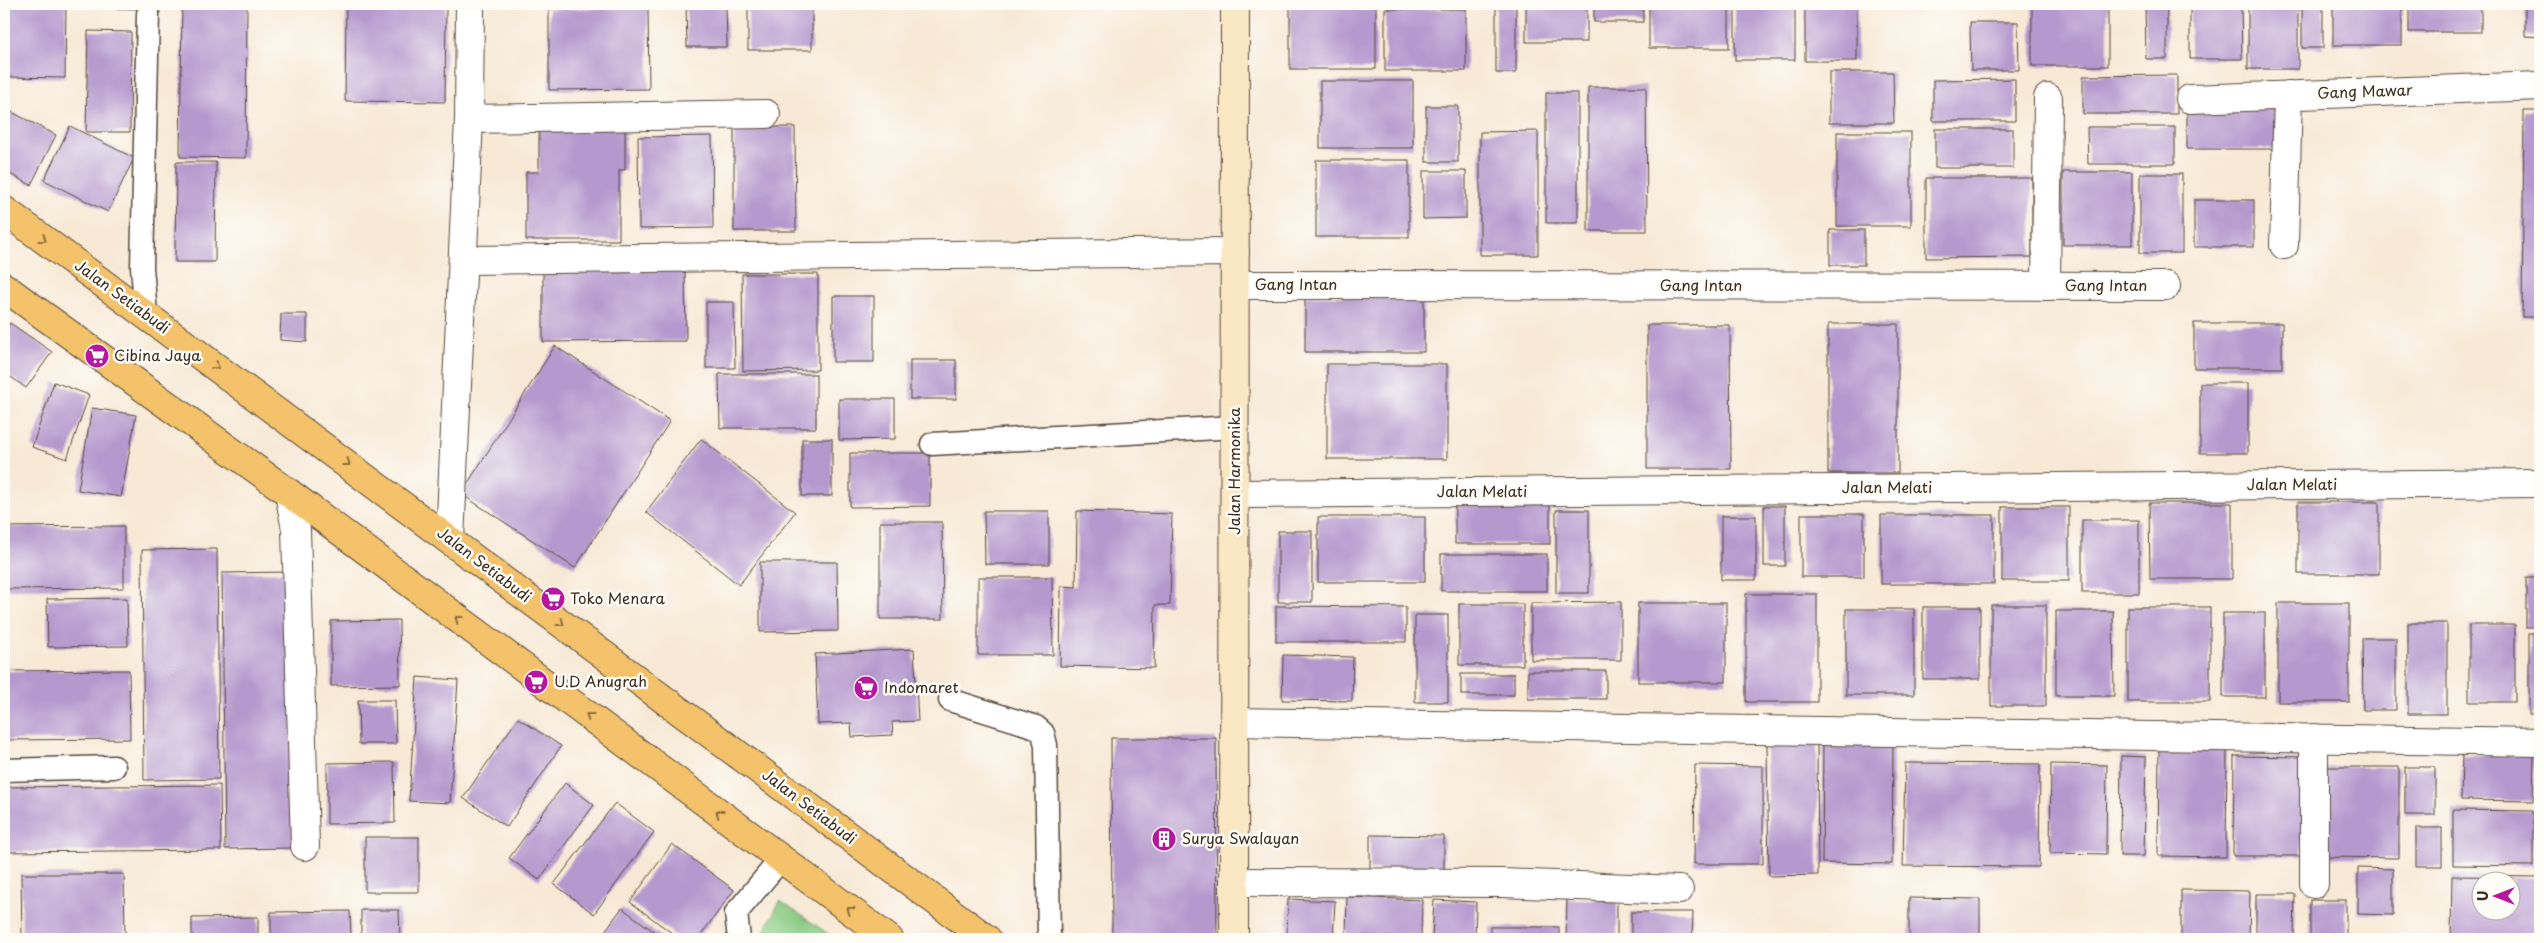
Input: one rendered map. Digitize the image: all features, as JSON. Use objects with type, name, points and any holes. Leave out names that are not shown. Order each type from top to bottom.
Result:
[{"type":"main road","name":"Jalan Setiabudi","points":[[4,210],[987,939]]},
{"type":"main road","points":[[4,287],[289,493],[889,939]]},
{"type":"street","points":[[450,540],[469,120],[470,4]]},
{"type":"street","name":"Jalan Harmonika","points":[[1234,939],[1235,4]]},
{"type":"street","name":"Gang Mawar","points":[[2190,99],[2540,86]]},
{"type":"street","points":[[2284,245],[2288,95]]},
{"type":"street","points":[[2046,286],[2048,98]]},
{"type":"street","points":[[469,120],[766,114]]},
{"type":"street","points":[[463,260],[1235,252]]},
{"type":"street","name":"Gang Intan","points":[[1235,285],[2166,286]]},
{"type":"street","name":"Jalan Melati","points":[[1235,494],[2540,483]]},
{"type":"street","points":[[289,493],[296,529],[305,846]]},
{"type":"street","points":[[1235,722],[2540,742]]},
{"type":"street","points":[[2314,738],[2314,884]]},
{"type":"street","points":[[1235,882],[1502,883],[1680,890]]},
{"type":"lane","points":[[146,314],[142,267],[148,14]]},
{"type":"lane","points":[[932,444],[1235,427]]},
{"type":"lane","points":[[950,700],[1036,727],[1043,733],[1046,745],[1049,939]]},
{"type":"lane","points":[[4,770],[114,767]]},
{"type":"lane","points":[[739,939],[736,913],[781,859]]},
{"type":"green space","points":[[780,901],[836,939],[760,939]]},
{"type":"building","points":[[4,4],[66,4],[65,78],[4,77]]},
{"type":"building","points":[[101,4],[149,4],[149,9],[101,8]]},
{"type":"building","points":[[182,4],[247,4],[246,158],[180,157]]},
{"type":"building","points":[[686,4],[726,4],[727,47],[687,47]]},
{"type":"building","points":[[748,4],[812,4],[812,50],[748,50]]},
{"type":"building","points":[[1290,4],[1376,4],[1376,69],[1290,69]]},
{"type":"building","points":[[1496,4],[1516,4],[1516,73],[1496,73]]},
{"type":"building","points":[[1526,4],[1587,4],[1587,42],[1526,42]]},
{"type":"building","points":[[1594,4],[1643,4],[1643,22],[1594,22]]},
{"type":"building","points":[[1649,4],[1729,4],[1729,48],[1649,48]]},
{"type":"building","points":[[1735,4],[1795,4],[1795,60],[1735,60]]},
{"type":"building","points":[[1805,4],[1857,4],[1857,61],[1805,61]]},
{"type":"building","points":[[2145,4],[2167,4],[2167,59],[2146,59]]},
{"type":"building","points":[[2190,4],[2241,4],[2242,59],[2190,59]]},
{"type":"building","points":[[2248,4],[2298,4],[2298,69],[2248,69]]},
{"type":"building","points":[[2302,4],[2323,4],[2323,48],[2302,48]]},
{"type":"building","points":[[2333,4],[2402,4],[2402,45],[2333,45]]},
{"type":"building","points":[[2409,4],[2481,4],[2481,32],[2409,32]]},
{"type":"building","points":[[2525,4],[2540,4],[2540,37],[2525,36]]},
{"type":"building","points":[[2032,5],[2108,5],[2108,66],[2032,66]]},
{"type":"building","points":[[346,6],[446,7],[445,102],[345,101]]},
{"type":"building","points":[[648,8],[649,89],[549,90],[549,9]]},
{"type":"building","points":[[1385,9],[1466,9],[1466,71],[1385,71]]},
{"type":"building","points":[[1970,22],[2018,22],[2019,70],[1971,70]]},
{"type":"building","points":[[88,31],[131,32],[130,132],[86,132]]},
{"type":"building","points":[[1829,72],[1893,72],[1894,123],[1829,123]]},
{"type":"building","points":[[2177,75],[2177,114],[2083,114],[2083,76]]},
{"type":"building","points":[[2015,79],[2015,121],[1933,121],[1933,80]]},
{"type":"building","points":[[1320,81],[1413,81],[1413,148],[1320,148]]},
{"type":"building","points":[[1588,87],[1646,87],[1647,231],[1588,231]]},
{"type":"building","points":[[1546,93],[1578,93],[1578,223],[1546,223]]},
{"type":"building","points":[[1426,106],[1458,106],[1458,162],[1426,162]]},
{"type":"building","points":[[2187,107],[2284,107],[2284,149],[2187,149]]},
{"type":"building","points":[[4,108],[56,135],[31,185],[4,171]]},
{"type":"building","points":[[2524,111],[2540,111],[2540,317],[2522,317]]},
{"type":"building","points":[[70,126],[134,158],[108,212],[44,180]]},
{"type":"building","points":[[539,127],[625,127],[625,170],[619,170],[619,240],[526,240],[526,172],[539,172]]},
{"type":"building","points":[[734,127],[795,127],[796,231],[734,231]]},
{"type":"building","points":[[2087,127],[2175,127],[2175,164],[2088,164]]},
{"type":"building","points":[[1935,129],[2013,129],[2013,168],[1935,168]]},
{"type":"building","points":[[1538,131],[1538,255],[1480,255],[1480,132]]},
{"type":"building","points":[[1837,132],[1911,132],[1911,226],[1837,226]]},
{"type":"building","points":[[712,136],[713,228],[639,229],[638,137]]},
{"type":"building","points":[[1316,160],[1409,160],[1409,237],[1316,237]]},
{"type":"building","points":[[176,162],[216,162],[215,262],[175,262]]},
{"type":"building","points":[[1423,171],[1466,171],[1466,218],[1423,219]]},
{"type":"building","points":[[2063,172],[2132,172],[2132,245],[2063,245]]},
{"type":"building","points":[[2140,174],[2182,174],[2182,253],[2140,253]]},
{"type":"building","points":[[1926,178],[2032,178],[2032,257],[1926,258]]},
{"type":"building","points":[[2194,200],[2254,200],[2254,247],[2194,247]]},
{"type":"building","points":[[1830,230],[1864,230],[1864,265],[1830,265]]},
{"type":"building","points":[[685,270],[686,341],[543,342],[543,271]]},
{"type":"building","points":[[742,274],[818,274],[818,370],[743,371]]},
{"type":"building","points":[[833,296],[874,296],[874,362],[833,362]]},
{"type":"building","points":[[1305,296],[1424,296],[1424,352],[1305,352]]},
{"type":"building","points":[[706,302],[734,302],[735,368],[706,368]]},
{"type":"building","points":[[281,314],[307,314],[307,342],[280,340]]},
{"type":"building","points":[[10,323],[52,352],[26,388],[4,372],[4,333]]},
{"type":"building","points":[[2194,323],[2282,323],[2282,368],[2194,368]]},
{"type":"building","points":[[1828,324],[1898,324],[1898,473],[1828,473]]},
{"type":"building","points":[[1647,325],[1730,325],[1731,469],[1647,469]]},
{"type":"building","points":[[555,346],[670,421],[575,568],[461,494]]},
{"type":"building","points":[[910,360],[956,360],[956,399],[910,399]]},
{"type":"building","points":[[1327,364],[1447,364],[1447,459],[1327,459]]},
{"type":"building","points":[[719,374],[816,374],[816,428],[720,428]]},
{"type":"building","points":[[54,382],[89,395],[67,459],[32,447]]},
{"type":"building","points":[[2200,383],[2248,383],[2248,453],[2200,453]]},
{"type":"building","points":[[839,399],[895,399],[895,439],[839,440]]},
{"type":"building","points":[[92,408],[136,415],[121,497],[78,490]]},
{"type":"building","points":[[701,439],[795,512],[739,585],[646,512]]},
{"type":"building","points":[[802,439],[832,439],[832,496],[802,496]]},
{"type":"building","points":[[850,453],[930,453],[930,506],[850,507]]},
{"type":"building","points":[[2298,502],[2379,502],[2379,574],[2298,574]]},
{"type":"building","points":[[2149,503],[2232,503],[2232,579],[2150,579]]},
{"type":"building","points":[[1455,504],[1550,504],[1550,544],[1455,544]]},
{"type":"building","points":[[1764,506],[1785,506],[1785,566],[1764,566]]},
{"type":"building","points":[[2002,507],[2069,507],[2069,581],[2002,581]]},
{"type":"building","points":[[1556,510],[1589,510],[1589,593],[1556,593]]},
{"type":"building","points":[[984,511],[1049,511],[1049,564],[985,564]]},
{"type":"building","points":[[1077,511],[1172,514],[1170,605],[1155,605],[1154,668],[1060,666],[1061,586],[1076,587]]},
{"type":"building","points":[[1801,514],[1864,514],[1864,577],[1801,577]]},
{"type":"building","points":[[1881,515],[1994,515],[1994,584],[1881,584]]},
{"type":"building","points":[[1721,516],[1756,516],[1756,580],[1721,580]]},
{"type":"building","points":[[1318,517],[1425,517],[1425,582],[1318,582]]},
{"type":"building","points":[[2082,520],[2139,520],[2139,593],[2082,593]]},
{"type":"building","points":[[880,522],[942,522],[943,619],[880,619]]},
{"type":"building","points":[[124,526],[124,588],[4,589],[4,527]]},
{"type":"building","points":[[1278,531],[1312,531],[1312,602],[1278,602]]},
{"type":"building","points":[[217,549],[219,779],[144,780],[142,550]]},
{"type":"building","points":[[1441,554],[1547,554],[1547,591],[1441,591]]},
{"type":"building","points":[[760,562],[837,562],[838,631],[760,632]]},
{"type":"building","points":[[292,572],[294,848],[225,849],[222,573]]},
{"type":"building","points":[[978,577],[1052,577],[1053,655],[978,655]]},
{"type":"building","points":[[2526,577],[2540,577],[2540,627],[2526,627]]},
{"type":"building","points":[[1746,594],[1817,594],[1817,702],[1746,702]]},
{"type":"building","points":[[127,598],[128,646],[48,647],[47,599]]},
{"type":"building","points":[[1621,602],[1621,660],[1531,660],[1531,603]]},
{"type":"building","points":[[1638,603],[1726,603],[1726,682],[1638,682]]},
{"type":"building","points":[[2278,603],[2349,603],[2349,702],[2278,702]]},
{"type":"building","points":[[1459,604],[1523,604],[1523,665],[1459,665]]},
{"type":"building","points":[[1991,605],[2046,605],[2046,706],[1991,706]]},
{"type":"building","points":[[1276,606],[1406,607],[1406,642],[1276,642]]},
{"type":"building","points":[[1923,607],[1980,607],[1980,679],[1923,679]]},
{"type":"building","points":[[2128,607],[2210,607],[2210,702],[2128,702]]},
{"type":"building","points":[[1846,609],[1914,609],[1914,695],[1846,695]]},
{"type":"building","points":[[2056,611],[2113,611],[2114,696],[2056,696]]},
{"type":"building","points":[[2223,613],[2265,613],[2265,697],[2223,697]]},
{"type":"building","points":[[1415,615],[1448,615],[1448,702],[1415,702]]},
{"type":"building","points":[[399,620],[400,685],[331,686],[331,621]]},
{"type":"building","points":[[2408,623],[2447,623],[2447,714],[2408,714]]},
{"type":"building","points":[[2469,625],[2515,625],[2515,702],[2469,702]]},
{"type":"building","points":[[2529,633],[2540,633],[2540,714],[2529,714]]},
{"type":"building","points":[[2362,638],[2396,638],[2396,710],[2363,710]]},
{"type":"building","name":"Indomaret","points":[[914,649],[918,721],[892,722],[893,735],[852,737],[851,723],[818,724],[815,654]]},
{"type":"building","points":[[1283,655],[1353,657],[1352,701],[1282,700]]},
{"type":"building","points":[[129,670],[130,739],[4,740],[4,671]]},
{"type":"building","points":[[1528,671],[1606,671],[1606,699],[1528,699]]},
{"type":"building","points":[[1461,674],[1514,674],[1514,695],[1461,695]]},
{"type":"building","points":[[417,677],[458,680],[450,803],[409,801]]},
{"type":"building","points":[[358,700],[395,700],[396,744],[359,744]]},
{"type":"building","points":[[518,718],[561,746],[507,827],[463,798]]},
{"type":"building","name":"Surya Swalayan","points":[[1111,738],[1216,738],[1217,939],[1112,939]]},
{"type":"building","points":[[1767,744],[1817,744],[1818,875],[1769,876]]},
{"type":"building","points":[[1823,744],[1893,744],[1892,864],[1822,863]]},
{"type":"building","points":[[2159,749],[2227,749],[2226,857],[2158,856]]},
{"type":"building","points":[[2462,755],[2534,755],[2533,801],[2461,800]]},
{"type":"building","points":[[2121,756],[2146,757],[2144,856],[2120,856]]},
{"type":"building","points":[[2234,756],[2303,757],[2302,856],[2233,856]]},
{"type":"building","points":[[394,762],[395,823],[327,824],[327,763]]},
{"type":"building","points":[[1905,763],[2040,764],[2039,867],[1903,866]]},
{"type":"building","points":[[2051,764],[2107,765],[2106,854],[2050,853]]},
{"type":"building","points":[[1695,765],[1763,766],[1763,864],[1694,864]]},
{"type":"building","points":[[2323,767],[2399,767],[2399,858],[2322,857]]},
{"type":"building","points":[[2405,767],[2435,767],[2435,815],[2405,815]]},
{"type":"building","points":[[565,783],[594,805],[539,880],[509,858]]},
{"type":"building","points":[[220,785],[221,850],[7,852],[6,787]]},
{"type":"building","points":[[615,803],[654,832],[594,914],[554,884]]},
{"type":"building","points":[[2453,810],[2533,811],[2533,866],[2453,865]]},
{"type":"building","points":[[2416,828],[2442,828],[2442,866],[2416,866]]},
{"type":"building","points":[[1370,835],[1444,836],[1444,871],[1370,870]]},
{"type":"building","points":[[365,837],[419,837],[419,892],[365,892]]},
{"type":"building","points":[[672,844],[734,890],[698,939],[680,939],[630,902]]},
{"type":"building","points":[[2358,868],[2393,869],[2393,915],[2358,914]]},
{"type":"building","points":[[21,874],[124,874],[125,938],[22,939]]},
{"type":"building","points":[[2452,876],[2472,876],[2472,920],[2522,920],[2522,877],[2540,877],[2540,939],[2451,938]]},
{"type":"building","points":[[2181,890],[2250,891],[2249,939],[2181,939]]},
{"type":"building","points":[[2256,894],[2295,894],[2294,939],[2256,939]]},
{"type":"building","points":[[1347,897],[1422,900],[1421,938],[1346,935]]},
{"type":"building","points":[[1909,898],[1980,899],[1980,939],[1909,939]]},
{"type":"building","points":[[1288,899],[1335,901],[1333,939],[1287,939]]},
{"type":"building","points":[[1567,899],[1617,899],[1617,939],[1566,939]]},
{"type":"building","points":[[1434,900],[1476,902],[1475,939],[1432,939]]},
{"type":"building","points":[[2310,900],[2346,900],[2346,939],[2310,939]]},
{"type":"building","points":[[622,908],[664,939],[599,939]]},
{"type":"building","points":[[361,910],[399,910],[400,939],[361,939]]},
{"type":"building","points":[[350,911],[351,939],[271,939],[271,912]]},
{"type":"building","points":[[1631,912],[1693,912],[1692,939],[1631,939]]},
{"type":"building","points":[[258,917],[258,939],[192,939],[192,918]]},
{"type":"building","points":[[1490,927],[1559,927],[1559,939],[1490,939]]},
{"type":"place","name":"Cibina Jaya","points":[[97,356]]},
{"type":"place","name":"Toko Menara","points":[[553,599]]},
{"type":"place","name":"U.D Anugrah","points":[[536,682]]},
{"type":"place","name":"Indomaret","points":[[866,688]]},
{"type":"place","name":"Surya Swalayan","points":[[1164,839]]}]
